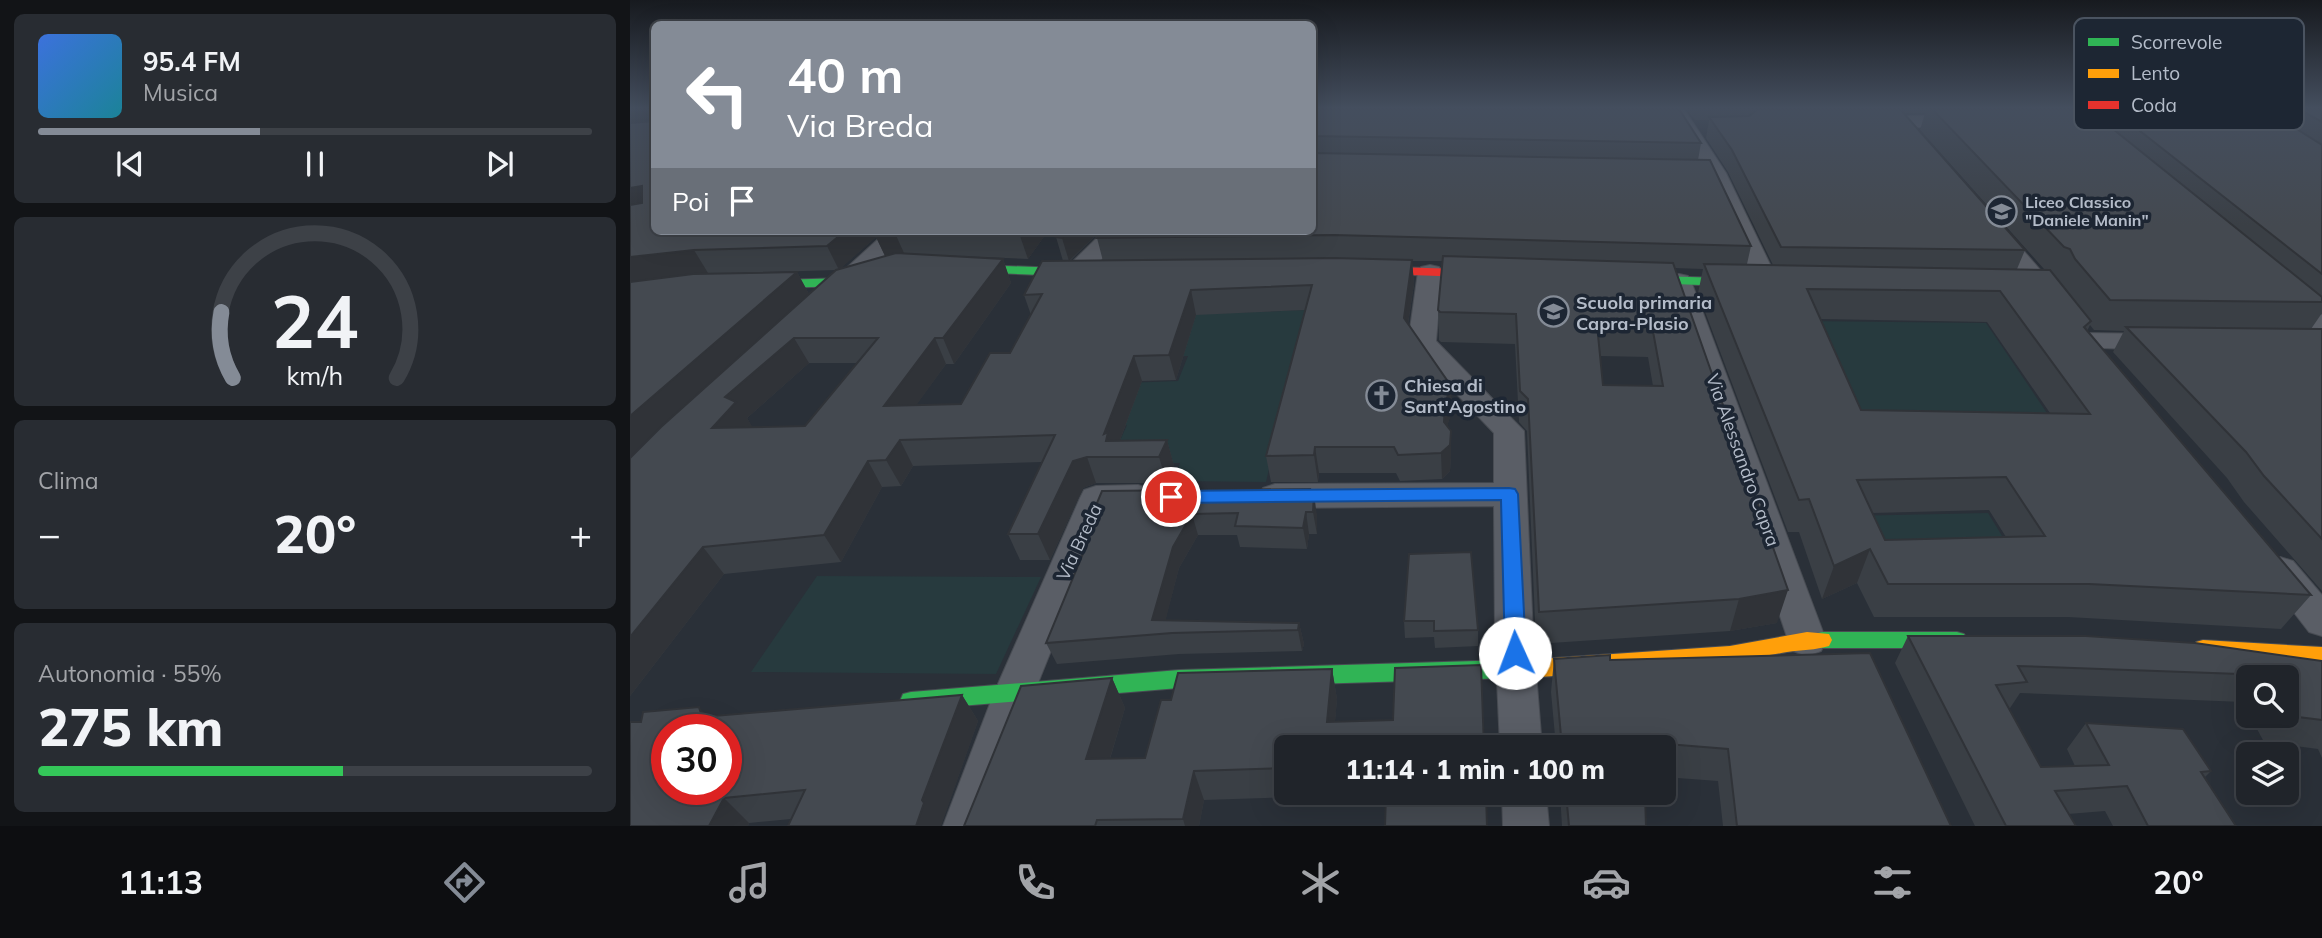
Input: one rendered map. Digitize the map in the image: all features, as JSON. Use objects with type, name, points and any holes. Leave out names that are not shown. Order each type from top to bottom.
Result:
[{"type":"street","points":[[1610,278],[1774,283],[1700,148]]},
{"type":"street","points":[[1688,173],[1716,173]]},
{"type":"street","points":[[1981,215],[2112,372]]},
{"type":"street","points":[[816,309],[896,235]]},
{"type":"street","points":[[1074,274],[1112,235]]},
{"type":"street","points":[[943,267],[1101,273]]},
{"type":"street","points":[[736,285],[846,282],[892,268]]},
{"type":"street","points":[[1336,270],[1513,275]]},
{"type":"street","points":[[1430,272],[1422,343],[1509,430],[1509,494],[1520,735]]},
{"type":"street","name":"Via Alessandro Capra","points":[[1679,281],[1807,640]]},
{"type":"street","points":[[2270,284],[2317,339]]},
{"type":"street","points":[[2015,287],[2043,287]]},
{"type":"street","points":[[2085,341],[2183,342]]},
{"type":"street","points":[[1241,496],[1509,494]]},
{"type":"street","name":"Via Breda","points":[[1014,693],[1096,498],[1175,497]]},
{"type":"street","points":[[2261,548],[2322,621]]},
{"type":"street","points":[[891,703],[1179,679],[1516,670],[1730,655],[1807,640],[1971,640]]},
{"type":"street","points":[[1859,641],[1877,678]]},
{"type":"street","points":[[2188,647],[2322,656]]},
{"type":"street","points":[[966,826],[1014,693]]},
{"type":"street","points":[[1525,805],[1526,826]]},
{"type":"green space","points":[[1306,310],[1266,482],[1174,481],[1180,463],[1140,463],[1114,454],[1127,425],[1056,423],[1073,385],[1178,381],[1188,356],[1168,356],[1180,315]]},
{"type":"green space","points":[[1802,321],[1986,323],[2068,444],[1852,441]]},
{"type":"green space","points":[[1988,513],[2021,567],[1874,570],[1849,516]]},
{"type":"green space","points":[[817,576],[1041,577],[996,674],[751,672]]},
{"type":"building","points":[[630,148],[651,148],[651,235],[840,235],[827,246],[694,250],[630,257],[630,205],[642,203],[642,186],[630,188]]},
{"type":"building","points":[[1730,148],[1934,148],[2025,250],[1781,247]]},
{"type":"building","points":[[1969,148],[2136,148],[2322,297],[2322,302],[2110,300],[2075,259],[2070,249],[2064,247]]},
{"type":"building","points":[[2161,148],[2322,148],[2322,274]]},
{"type":"building","points":[[1316,153],[1710,160],[1751,246],[1334,235],[1097,238],[1100,235],[1316,235]]},
{"type":"building","points":[[896,253],[1003,259],[943,338],[935,338],[884,406],[961,404],[990,353],[1010,353],[1042,294],[1024,295],[1042,261],[1333,258],[1412,260],[1404,318],[1451,386],[1445,404],[1444,422],[1451,431],[1450,445],[1441,453],[1398,455],[1394,447],[1315,447],[1314,455],[1266,456],[1312,285],[1191,290],[1169,355],[1134,356],[1104,434],[1108,432],[1106,441],[1167,440],[1159,457],[1087,457],[1073,461],[1038,534],[1008,534],[1055,435],[900,440],[886,460],[868,461],[824,535],[703,547],[630,637],[630,458],[836,270]],"holes":[[[794,338],[878,338],[805,426],[712,428],[736,402],[725,397]]]},
{"type":"building","points":[[1443,256],[1673,263],[1788,590],[1739,599],[1539,612],[1528,399],[1520,391],[1516,314],[1438,310]],"holes":[[[1597,325],[1652,326],[1663,386],[1603,385]]]},
{"type":"building","points":[[1704,264],[2050,270],[2091,321],[2084,327],[2311,595],[2089,584],[1888,584],[1870,549],[1834,566],[1809,499],[1799,500]],"holes":[[[1807,289],[2000,291],[2090,414],[1861,410]],[[2006,477],[2045,536],[1885,540],[1857,480]]]},
{"type":"building","points":[[797,272],[630,416],[630,282],[693,274]]},
{"type":"building","points":[[2126,327],[2322,329],[2322,539],[2264,476],[2246,452]]},
{"type":"building","points":[[1310,489],[1309,494],[1314,494],[1313,512],[1306,512],[1303,528],[1235,526],[1238,513],[1192,514],[1173,547],[1152,620],[1299,623],[1298,630],[1172,633],[1046,643],[1089,539],[1082,539],[1102,491]]},
{"type":"building","points":[[1471,552],[1478,630],[1434,631],[1434,621],[1404,621],[1409,554]]},
{"type":"building","points":[[1908,636],[2086,636],[2195,643],[2322,661],[2322,720],[2299,717],[2299,665],[2236,665],[2236,674],[2018,666],[2027,682],[1996,685],[2041,767],[2109,765],[2086,723],[2183,729],[2211,771],[2201,772],[2236,826],[2148,826],[2127,786],[2055,791],[2076,826],[2006,826]]},
{"type":"building","points":[[1870,653],[1951,826],[1737,826],[1728,749],[1676,745],[1676,735],[1561,735],[1554,659],[1610,655],[1610,660]]},
{"type":"building","points":[[1481,665],[1484,735],[1274,735],[1274,768],[1194,771],[1183,819],[1097,820],[1095,826],[964,826],[1021,686],[1112,678],[1086,759],[1145,758],[1161,700],[1171,700],[1178,673],[1332,669],[1327,722],[1393,720],[1395,668]]},
{"type":"building","points":[[962,695],[922,800],[924,803],[916,826],[788,826],[805,790],[742,796],[742,714],[737,714]]},
{"type":"building","points":[[699,707],[701,714],[651,714],[651,805],[720,805],[709,826],[630,826],[630,722],[641,722],[643,712]]},
{"type":"building","points":[[1386,805],[1486,805],[1487,826],[1385,826]]},
{"type":"building","points":[[1567,805],[1645,805],[1646,826],[1569,826]]},
{"type":"traffic: fast","points":[[953,268],[1089,273]]},
{"type":"traffic: fast","points":[[749,285],[846,282],[874,274]]},
{"type":"traffic: fast","points":[[1625,279],[1754,283]]},
{"type":"traffic: fast","points":[[1822,640],[1957,640]]},
{"type":"traffic: fast","points":[[911,701],[1179,679],[1540,668]]},
{"type":"traffic: slow","points":[[1540,668],[1730,655],[1807,640],[1822,640]]},
{"type":"traffic: slow","points":[[2203,648],[2322,656]]},
{"type":"traffic: jam","points":[[1359,270],[1495,274]]},
{"type":"place","name":"Liceo Classico \"Daniele Manin\"","points":[[2002,211]]},
{"type":"place","name":"Scuola primaria Capra-Plasio","points":[[1553,312]]},
{"type":"place","name":"Chiesa di Sant'Agostino","points":[[1381,395]]},
{"type":"route","points":[[1171,497],[1509,494],[1515,653]]}]
